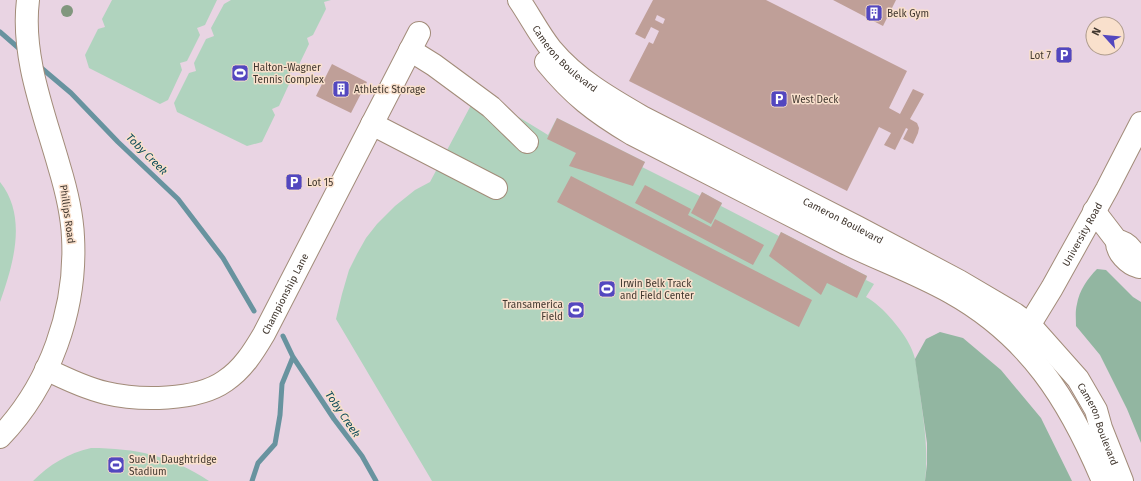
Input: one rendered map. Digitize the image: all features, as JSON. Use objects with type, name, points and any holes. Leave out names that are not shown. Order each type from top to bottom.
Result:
[{"type":"street","name":"Phillips Road","points":[[0,437],[25,405],[46,369],[59,337],[67,310],[72,271],[73,237],[67,196],[29,55],[27,19],[28,0]]},
{"type":"street","name":"Cameron Boulevard","points":[[519,3],[544,39],[563,61],[585,82],[611,99],[648,120],[959,281],[1015,314],[1042,370],[1061,396],[1079,427],[1103,481]]},
{"type":"street","name":"Championship Lane","points":[[46,369],[93,389],[106,393],[129,396],[185,396],[211,389],[227,380],[244,364],[264,334],[415,41],[434,65],[491,106],[527,142]]},
{"type":"street","name":"University Road","points":[[1024,334],[1052,288],[1141,123]]},
{"type":"street","points":[[372,124],[496,188]]},
{"type":"street","points":[[1094,212],[1117,241]]},
{"type":"street","name":"Cameron Boulevard","points":[[1024,334],[1078,379],[1096,410],[1101,428],[1122,481]]},
{"type":"shaded area","points":[[0,0],[1141,0],[1141,481],[0,481]]},
{"type":"green space","points":[[112,0],[217,0],[205,25],[197,28],[200,35],[187,61],[180,63],[182,70],[168,100],[160,104],[89,68],[85,55],[98,29],[105,27],[102,19]]},
{"type":"green space","name":"Halton-Wagner Tennis Complex","points":[[231,0],[331,0],[324,2],[326,9],[313,35],[307,38],[309,44],[296,71],[289,73],[291,80],[279,106],[272,109],[275,115],[262,142],[247,146],[177,112],[174,103],[189,73],[196,71],[194,63],[206,39],[214,36],[211,28],[224,4]]},
{"type":"green space","name":"Irwin Belk Track and Field Center","points":[[478,92],[548,135],[557,118],[645,162],[642,167],[700,196],[702,192],[722,203],[721,206],[779,236],[781,232],[867,276],[866,280],[874,284],[866,297],[879,306],[899,328],[909,343],[915,359],[925,434],[925,481],[432,481],[336,319],[349,270],[366,238],[377,224],[395,206],[415,190],[430,182]]},
{"type":"green space","points":[[0,182],[9,196],[14,210],[16,226],[13,257],[0,302]]},
{"type":"green space","points":[[1097,269],[1106,270],[1133,297],[1141,302],[1141,443],[1127,409],[1100,355],[1076,326],[1076,309],[1078,299],[1087,281]]},
{"type":"green space","points":[[940,332],[963,338],[1001,370],[1041,418],[1072,481],[925,481],[927,443],[915,359],[926,339]]},
{"type":"green space","name":"Sue M. Daughtridge Stadium","points":[[91,448],[107,448],[153,455],[181,465],[209,481],[33,481],[59,460],[74,453]]},
{"type":"building","name":"West Deck","points":[[653,0],[766,0],[907,71],[889,108],[900,114],[913,89],[924,94],[910,119],[917,123],[919,128],[918,133],[913,144],[903,139],[908,129],[906,128],[895,150],[884,145],[891,133],[879,127],[847,191],[629,81],[649,42],[653,44],[659,31],[651,27],[645,39],[635,34]],"holes":[[[657,15],[665,19],[663,24],[655,20]]]},
{"type":"building","name":"Belk Gym","points":[[833,0],[896,0],[883,26]]},
{"type":"building","name":"Athletic Storage","points":[[332,64],[367,82],[351,113],[316,96]]},
{"type":"building","points":[[557,118],[645,162],[633,186],[569,166],[576,153],[547,139]]},
{"type":"building","points":[[571,176],[812,300],[799,327],[557,202]]},
{"type":"building","points":[[645,185],[691,209],[688,215],[711,227],[715,219],[764,245],[753,265],[635,203]]},
{"type":"building","points":[[702,192],[722,203],[711,224],[691,213]]},
{"type":"building","points":[[781,232],[867,276],[857,298],[827,283],[821,295],[769,256]]},
{"type":"waterway","name":"Toby Creek","points":[[0,32],[22,51]]},
{"type":"waterway","name":"Toby Creek","points":[[39,66],[71,93],[118,142],[178,199],[223,258],[254,311]]},
{"type":"waterway","name":"Toby Creek","points":[[283,336],[293,357],[334,419],[362,456],[376,481]]},
{"type":"waterway","points":[[252,481],[258,463],[275,444],[280,415],[282,384],[293,357]]},
{"type":"place","name":"Belk Gym","points":[[874,13]]},
{"type":"place","name":"Lot 7","points":[[1064,55]]},
{"type":"place","name":"Halton-Wagner Tennis Complex","points":[[240,73]]},
{"type":"place","name":"Athletic Storage","points":[[341,89]]},
{"type":"place","name":"West Deck","points":[[779,99]]},
{"type":"place","name":"Lot 15","points":[[294,182]]},
{"type":"place","name":"Irwin Belk Track and Field Center","points":[[607,289]]},
{"type":"place","name":"Transamerica Field","points":[[576,310]]},
{"type":"place","name":"Sue M. Daughtridge Stadium","points":[[116,465]]}]
